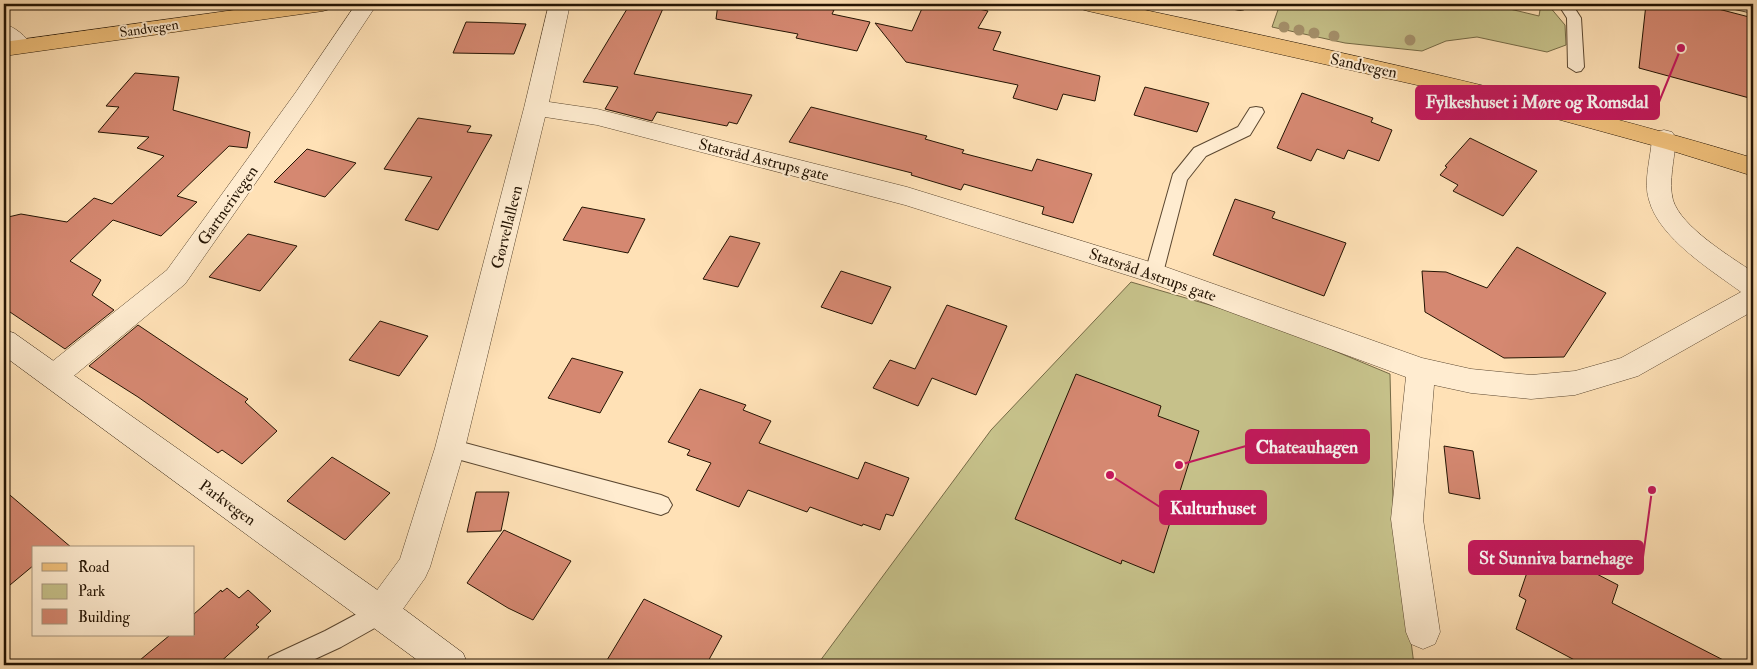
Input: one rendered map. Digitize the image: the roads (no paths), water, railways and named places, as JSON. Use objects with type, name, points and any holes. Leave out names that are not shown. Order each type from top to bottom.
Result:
[{"type":"main road","name":"Sandvegen","points":[[13,47],[323,4]]},
{"type":"main road","name":"Sandvegen","points":[[1088,4],[1541,105],[1664,138],[1753,167]]},
{"type":"street","name":"Gartnerivegen","points":[[54,376],[176,277],[304,98],[366,4]]},
{"type":"street","name":"Gørvellalleen","points":[[381,612],[414,567],[450,448],[536,108],[559,4]]},
{"type":"street","points":[[4,31],[13,47]]},
{"type":"street","name":"Statsråd Astrups gate","points":[[536,108],[597,117],[885,190],[1154,273],[1421,370],[1471,381],[1531,387],[1575,383],[1628,368],[1753,298]]},
{"type":"street","points":[[1664,138],[1661,200],[1676,226],[1704,250],[1753,286]]},
{"type":"street","name":"Parkvegen","points":[[4,341],[381,612],[451,665]]},
{"type":"street","points":[[1421,370],[1406,519],[1423,632]]},
{"type":"lane","points":[[1565,4],[1574,18],[1576,67]]},
{"type":"lane","points":[[1731,4],[1753,9]]},
{"type":"lane","points":[[1154,273],[1179,178],[1200,152],[1244,131],[1256,112]]},
{"type":"lane","points":[[450,448],[661,505]]},
{"type":"lane","points":[[277,665],[333,639],[381,612]]},
{"type":"place","name":"Fylkeshuset i Møre og Romsdal","points":[[1681,48]]},
{"type":"place","name":"Chateauhagen","points":[[1179,465]]},
{"type":"place","name":"Kulturhuset","points":[[1110,475]]},
{"type":"place","name":"St Sunniva barnehage","points":[[1652,490]]}]
